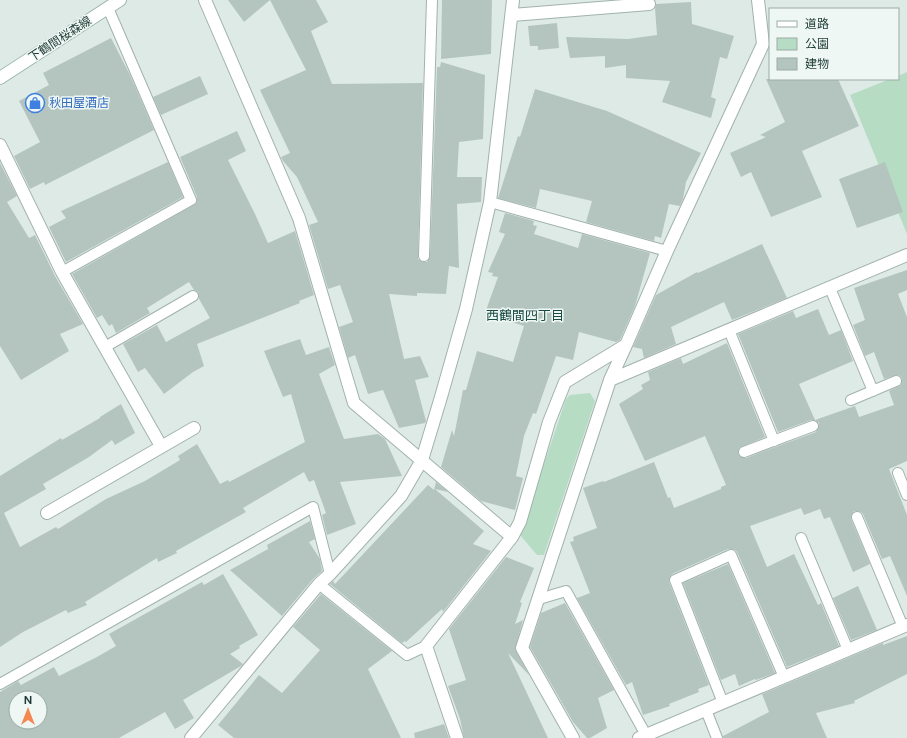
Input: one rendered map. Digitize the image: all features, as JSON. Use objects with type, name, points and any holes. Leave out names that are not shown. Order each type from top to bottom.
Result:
[{"type":"street","name":"下鶴間桜森線","points":[[0,78],[120,0]]},
{"type":"street","points":[[205,0],[299,218],[354,403],[512,537]]},
{"type":"street","points":[[191,738],[319,584],[330,574],[401,496],[422,460],[466,308],[490,202],[513,0]]},
{"type":"street","points":[[573,738],[522,648],[610,380],[667,251],[763,44],[758,0]]},
{"type":"street","points":[[512,15],[649,4]]},
{"type":"street","points":[[0,146],[62,272],[161,446]]},
{"type":"street","points":[[610,380],[907,255]]},
{"type":"street","points":[[457,738],[426,646],[512,537],[520,522],[549,422],[565,382],[626,345]]},
{"type":"street","points":[[47,513],[194,428]]},
{"type":"street","points":[[642,737],[905,626]]},
{"type":"lane","points":[[424,256],[432,0]]},
{"type":"lane","points":[[62,272],[191,200],[108,8]]},
{"type":"lane","points":[[490,202],[667,251]]},
{"type":"lane","points":[[830,288],[873,391]]},
{"type":"lane","points":[[105,347],[192,296]]},
{"type":"lane","points":[[729,330],[774,441]]},
{"type":"lane","points":[[851,400],[896,381]]},
{"type":"lane","points":[[744,452],[813,426]]},
{"type":"lane","points":[[898,473],[907,495]]},
{"type":"lane","points":[[0,684],[313,507],[330,574]]},
{"type":"lane","points":[[857,517],[905,626]]},
{"type":"lane","points":[[801,538],[848,650]]},
{"type":"lane","points":[[723,703],[675,580],[731,556],[784,677]]},
{"type":"lane","points":[[319,584],[407,655],[426,646]]},
{"type":"lane","points":[[539,599],[566,591],[642,737]]},
{"type":"lane","points":[[706,710],[717,738]]},
{"type":"green space","points":[[907,72],[907,234],[850,95],[888,80],[899,80],[899,76]]},
{"type":"green space","points":[[590,393],[595,401],[544,555],[537,555],[520,535],[566,399],[570,395]]},
{"type":"building","points":[[228,0],[270,0],[244,22]]},
{"type":"building","points":[[270,0],[316,0],[328,22],[311,31],[332,84],[423,83],[418,259],[423,262],[427,262],[430,256],[437,67],[440,67],[441,62],[485,75],[483,139],[459,142],[457,177],[482,177],[481,202],[457,204],[459,268],[449,266],[446,294],[417,293],[417,296],[389,294],[404,359],[420,356],[429,377],[415,380],[426,421],[425,423],[399,428],[383,390],[368,394],[355,355],[348,358],[339,327],[353,322],[340,285],[328,289],[309,225],[318,222],[297,177],[281,157],[290,153],[260,90],[306,70]]},
{"type":"building","points":[[442,0],[492,0],[491,54],[441,59]]},
{"type":"building","points":[[691,2],[692,24],[734,36],[727,59],[720,57],[711,97],[716,99],[711,118],[662,102],[670,81],[626,78],[626,65],[605,68],[605,56],[570,58],[566,37],[628,39],[657,35],[656,4]]},
{"type":"building","points":[[557,23],[559,48],[538,50],[538,46],[530,46],[528,26]]},
{"type":"building","points":[[111,38],[130,75],[154,130],[45,185],[44,182],[30,189],[14,156],[40,142],[19,101],[49,85],[43,73]]},
{"type":"building","points":[[200,76],[208,94],[161,115],[153,97]]},
{"type":"building","points":[[766,79],[838,80],[859,126],[802,151],[822,197],[771,217],[751,172],[741,177],[730,153],[766,137],[760,135],[785,122]]},
{"type":"building","points":[[535,89],[607,111],[701,153],[686,182],[683,199],[680,206],[669,204],[661,238],[655,236],[654,241],[586,222],[592,201],[540,189],[536,208],[498,198],[518,136],[520,137]]},
{"type":"building","points":[[237,131],[246,151],[228,160],[268,243],[295,231],[314,295],[299,301],[300,303],[197,344],[204,366],[193,372],[164,394],[145,368],[138,372],[123,344],[157,325],[166,342],[210,318],[199,299],[198,292],[194,290],[189,282],[147,308],[150,313],[116,333],[112,324],[109,326],[102,315],[97,318],[72,274],[194,205],[197,201],[197,197],[180,157]]},
{"type":"building","points":[[168,162],[183,197],[66,262],[49,227],[66,218],[61,211]]},
{"type":"building","points":[[885,162],[903,212],[857,228],[839,179]]},
{"type":"building","points":[[0,163],[17,196],[7,202],[29,238],[35,235],[55,276],[83,324],[60,334],[69,351],[21,380],[0,346]]},
{"type":"building","points":[[505,213],[534,221],[533,225],[537,226],[534,234],[578,248],[582,234],[650,253],[635,306],[620,340],[616,342],[579,332],[573,360],[556,356],[536,414],[533,413],[524,436],[516,476],[523,478],[515,510],[481,501],[441,467],[452,430],[454,436],[463,390],[466,390],[477,351],[513,362],[524,326],[485,313],[498,277],[492,276],[493,273],[488,272],[505,234],[499,232]]},
{"type":"building","points":[[762,244],[787,298],[732,320],[724,302],[671,327],[676,344],[644,358],[642,349],[633,347],[656,295],[697,272],[698,273]]},
{"type":"building","points":[[907,270],[907,290],[898,294],[907,317],[907,461],[889,469],[907,515],[907,596],[890,556],[882,559],[861,512],[854,511],[851,519],[870,564],[853,572],[830,517],[824,519],[820,509],[804,515],[801,508],[750,526],[767,567],[794,554],[818,605],[821,603],[839,646],[787,667],[737,552],[735,550],[728,549],[672,574],[669,579],[709,685],[698,689],[699,692],[669,704],[670,706],[643,715],[632,682],[626,685],[577,598],[590,593],[570,542],[574,541],[573,537],[597,528],[583,488],[603,481],[604,482],[654,462],[668,498],[670,497],[674,508],[721,489],[721,487],[726,485],[705,436],[645,461],[619,404],[643,389],[641,385],[650,380],[648,372],[681,358],[683,364],[727,343],[765,437],[739,448],[738,454],[743,458],[816,432],[819,427],[819,423],[815,420],[855,406],[859,417],[894,405],[889,391],[901,385],[902,379],[900,376],[896,375],[884,379],[874,352],[865,356],[853,325],[865,320],[854,288]]},
{"type":"building","points":[[818,309],[829,335],[841,330],[853,361],[799,384],[815,420],[811,420],[778,432],[738,334],[793,311],[796,318]]},
{"type":"building","points":[[300,339],[306,355],[329,347],[335,365],[319,374],[344,439],[378,434],[385,439],[402,476],[340,482],[356,524],[327,535],[322,515],[326,513],[314,480],[309,482],[304,472],[243,508],[246,512],[176,551],[177,553],[158,562],[157,558],[85,602],[87,605],[68,613],[66,610],[23,632],[0,647],[0,476],[61,438],[62,440],[121,404],[135,433],[115,445],[112,440],[89,457],[43,484],[46,489],[4,513],[20,547],[56,527],[58,529],[106,499],[145,481],[180,460],[178,456],[197,444],[220,484],[228,480],[229,482],[305,442],[291,394],[283,397],[264,351]]},
{"type":"building","points":[[436,482],[448,492],[435,489],[484,531],[473,544],[491,551],[443,612],[442,609],[406,642],[405,641],[402,643],[330,584],[333,581],[335,584],[428,485],[434,490]]},
{"type":"building","points":[[310,521],[315,539],[309,542],[320,559],[322,571],[313,579],[282,616],[230,570],[268,549],[267,545]]},
{"type":"building","points":[[506,557],[534,568],[520,602],[522,603],[515,624],[523,620],[515,649],[529,675],[508,653],[548,738],[464,738],[460,719],[448,686],[466,680],[449,629]]},
{"type":"building","points":[[728,564],[775,673],[739,686],[735,674],[721,680],[683,583]]},
{"type":"building","points":[[223,574],[258,635],[239,646],[240,648],[230,654],[243,664],[241,666],[183,700],[194,718],[175,729],[165,712],[119,738],[0,738],[0,692],[18,681],[21,685],[54,667],[59,676],[97,657],[116,646],[109,634],[202,582],[204,585]]},
{"type":"building","points":[[858,586],[877,630],[851,640],[833,598]]},
{"type":"building","points":[[321,594],[392,651],[368,669],[401,738],[234,738],[218,725],[259,675],[282,693],[320,650],[293,627]]},
{"type":"building","points":[[565,603],[614,690],[598,698],[607,728],[590,738],[587,738],[573,722],[530,647],[541,613]]},
{"type":"building","points":[[907,636],[907,674],[854,701],[855,703],[816,713],[827,738],[723,738],[723,736],[769,712],[762,694],[883,643],[883,645]]},
{"type":"building","points":[[444,724],[449,738],[415,738],[414,733]]},
{"type":"place","name":"秋田屋酒店","points":[[35,103]]},
{"type":"district","name":"西鶴間四丁目","points":[[525,315]]}]
